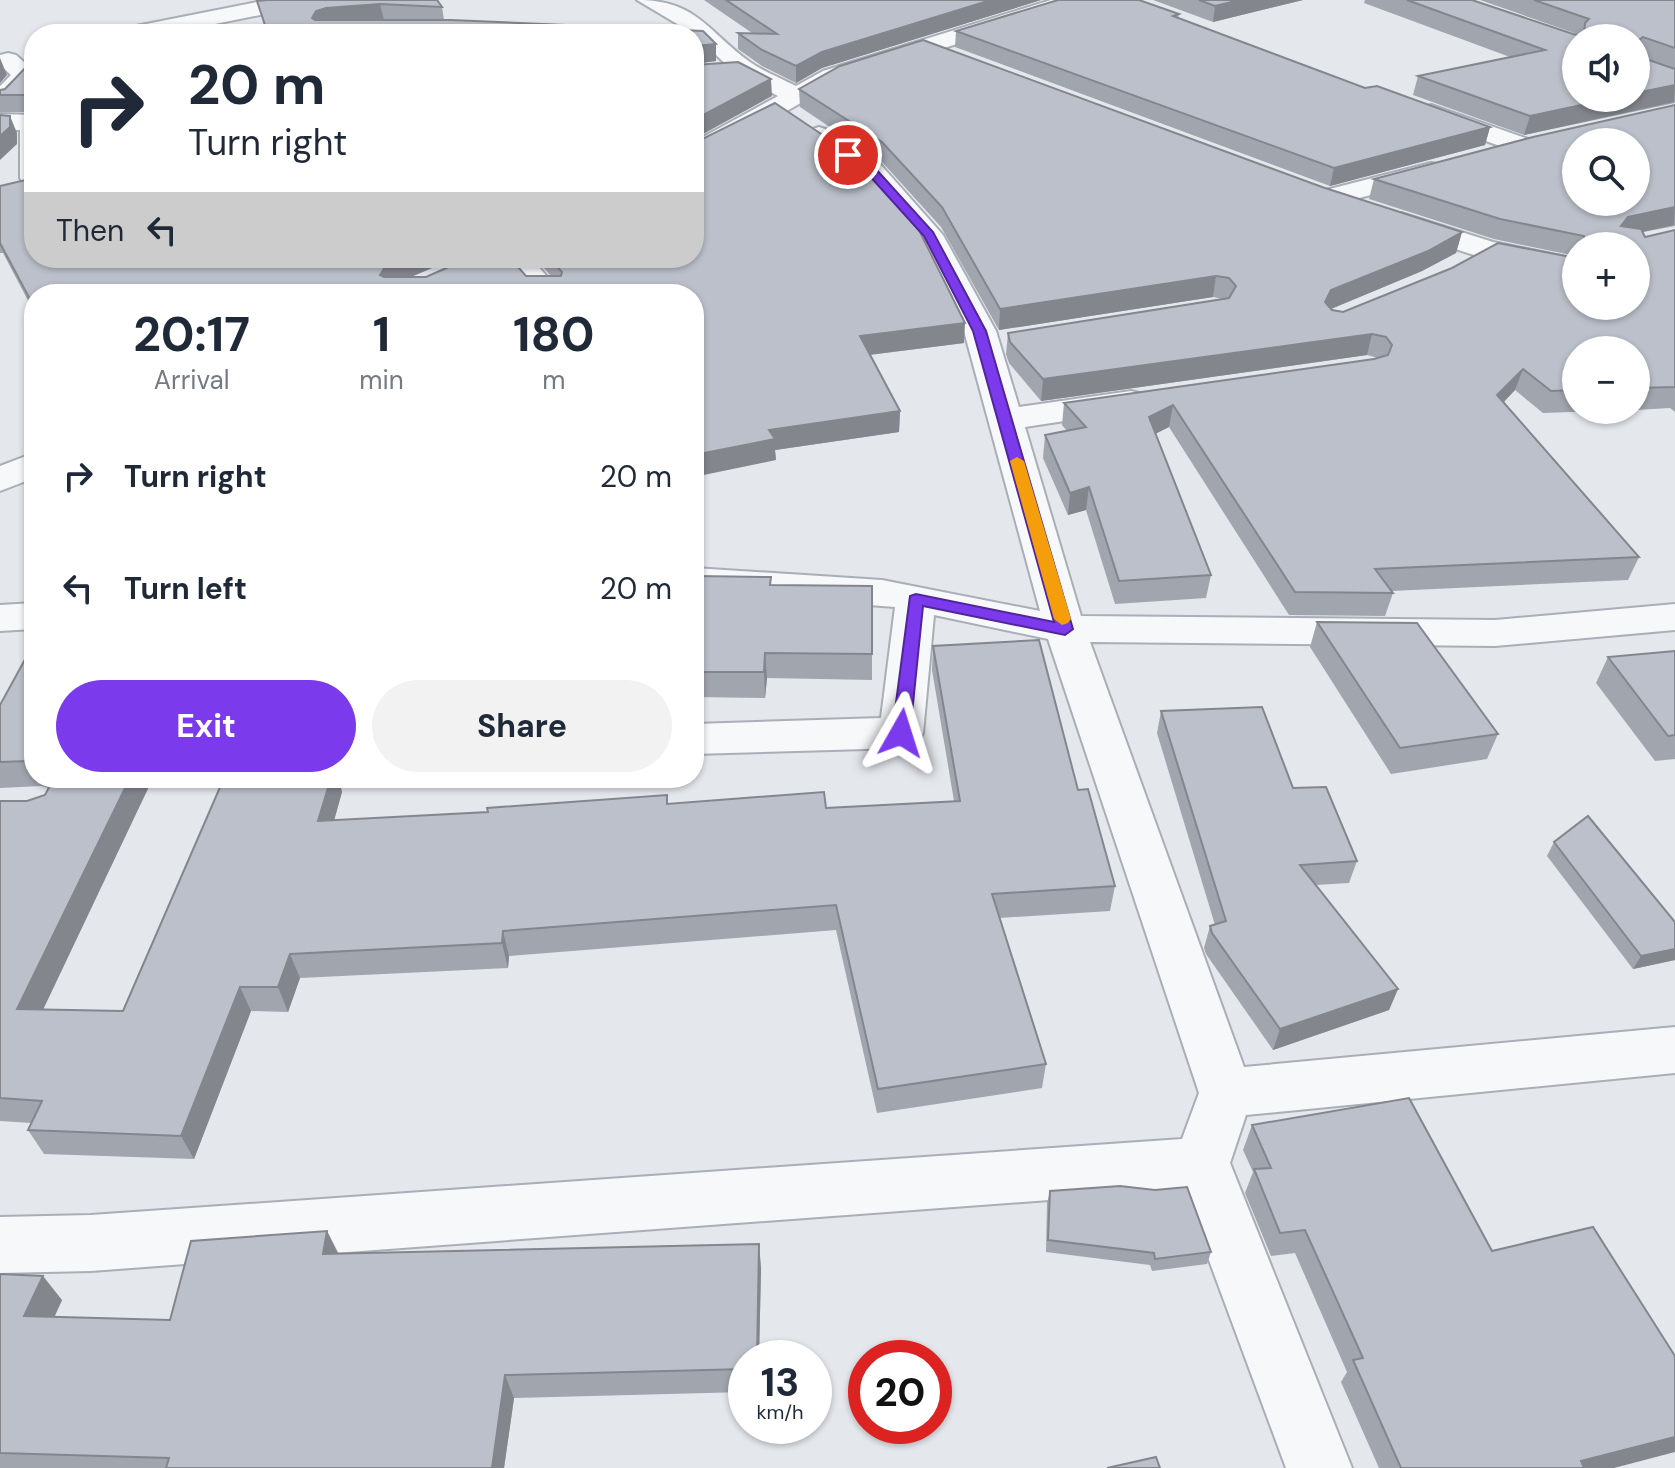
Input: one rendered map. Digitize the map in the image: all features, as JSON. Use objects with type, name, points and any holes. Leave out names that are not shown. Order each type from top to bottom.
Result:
[{"type":"street","points":[[180,24],[300,0]]},
{"type":"street","points":[[648,0],[694,24]]},
{"type":"street","points":[[986,0],[1014,18]]},
{"type":"street","points":[[704,148],[831,76],[1073,0]]},
{"type":"street","points":[[199,20],[208,24]]},
{"type":"street","points":[[704,33],[871,170],[929,235],[980,331],[999,343],[1005,419],[1065,629],[1226,1093],[1201,1163],[1319,1468]]},
{"type":"street","points":[[923,47],[967,63]]},
{"type":"street","points":[[4,60],[24,56]]},
{"type":"street","points":[[4,60],[24,74]]},
{"type":"street","points":[[706,71],[743,68]]},
{"type":"street","points":[[0,99],[24,76]]},
{"type":"street","points":[[1404,103],[1522,146]]},
{"type":"street","points":[[0,122],[24,122]]},
{"type":"street","points":[[1328,198],[1553,140]]},
{"type":"street","points":[[1300,187],[1487,250],[1562,265]]},
{"type":"street","points":[[1448,273],[1487,250]]},
{"type":"street","points":[[524,268],[538,284]]},
{"type":"street","points":[[1005,419],[1163,397]]},
{"type":"street","points":[[0,480],[24,469]]},
{"type":"street","points":[[704,574],[882,592],[1065,629],[1495,633],[1675,617]]},
{"type":"street","points":[[704,739],[901,733],[916,599]]},
{"type":"street","points":[[0,618],[24,617]]},
{"type":"street","points":[[1226,1093],[1675,1050]]},
{"type":"street","points":[[0,1245],[107,1242],[1201,1163]]},
{"type":"building","points":[[437,0],[442,7],[380,4],[326,8],[316,11],[312,18],[543,24],[265,24],[257,1]]},
{"type":"building","points":[[726,0],[991,0],[822,52],[796,66],[762,50],[738,33],[777,34]]},
{"type":"building","points":[[1058,0],[1139,0],[1179,14],[1173,16],[1365,88],[1377,86],[1490,127],[1334,168],[956,31]]},
{"type":"building","points":[[1199,0],[1240,0],[1215,6]]},
{"type":"building","points":[[1407,0],[1472,0],[1562,30],[1562,109],[1530,116],[1418,76],[1545,50]]},
{"type":"building","points":[[1534,0],[1675,0],[1675,48],[1650,39],[1650,24],[1585,24],[1589,19]]},
{"type":"building","points":[[704,32],[716,44],[704,45]]},
{"type":"building","points":[[923,40],[1322,187],[1462,232],[1428,251],[1331,290],[1325,302],[1332,310],[1343,312],[1452,268],[1498,243],[1562,255],[1562,320],[1650,320],[1650,236],[1675,230],[1675,387],[1650,388],[1650,336],[1562,336],[1562,391],[1551,391],[1523,369],[1497,395],[1639,557],[1375,569],[1393,593],[1295,592],[1173,405],[1149,417],[1211,575],[1119,581],[1089,487],[1070,493],[1045,435],[1086,427],[1064,403],[1374,359],[1388,355],[1392,345],[1386,337],[1372,334],[1043,379],[1010,342],[1008,333],[1229,298],[1236,286],[1229,278],[1216,276],[1000,309],[942,207],[882,142],[799,89],[840,66]]},
{"type":"building","points":[[1650,60],[1675,69],[1675,85],[1650,90]]},
{"type":"building","points":[[738,62],[771,79],[704,115],[704,64]]},
{"type":"building","points":[[24,69],[24,95],[0,95],[0,90],[5,89]]},
{"type":"building","points":[[775,103],[860,160],[914,220],[965,323],[860,336],[900,411],[769,430],[775,439],[704,453],[704,284],[24,284],[24,288],[0,243],[0,186],[24,180],[24,268],[384,268],[380,275],[384,277],[426,277],[446,268],[519,268],[526,276],[561,276],[558,268],[704,268],[704,138]]},
{"type":"building","points":[[1675,105],[1675,207],[1650,212],[1650,128],[1573,128]]},
{"type":"building","points":[[0,115],[10,116],[10,127],[0,136]]},
{"type":"building","points":[[1562,130],[1562,216],[1633,216],[1621,226],[1641,229],[1642,232],[1564,232],[1500,219],[1374,179]]},
{"type":"building","points":[[704,576],[771,577],[770,585],[872,586],[872,654],[765,653],[764,672],[704,672]]},
{"type":"building","points":[[1317,622],[1417,623],[1498,734],[1400,748]]},
{"type":"building","points":[[1039,640],[1078,790],[1088,789],[1115,886],[992,894],[1046,1064],[878,1089],[836,905],[503,931],[502,943],[290,954],[278,987],[240,987],[181,1136],[28,1130],[42,1101],[0,1098],[0,801],[27,801],[45,795],[49,788],[125,788],[17,1009],[123,1011],[220,788],[328,788],[318,821],[488,812],[487,808],[667,795],[667,804],[824,792],[826,808],[960,801],[933,646]]},
{"type":"building","points":[[1675,651],[1675,735],[1668,736],[1608,657]]},
{"type":"building","points":[[24,661],[24,761],[0,762],[0,705]]},
{"type":"building","points":[[1262,707],[1293,788],[1326,787],[1357,861],[1300,865],[1398,989],[1280,1029],[1212,933],[1210,926],[1226,921],[1161,711]]},
{"type":"building","points":[[1588,816],[1675,922],[1675,949],[1641,956],[1554,842]]},
{"type":"building","points":[[1409,1098],[1492,1251],[1593,1227],[1675,1356],[1675,1437],[1581,1461],[1584,1468],[1401,1468],[1353,1360],[1363,1358],[1305,1230],[1280,1233],[1254,1169],[1271,1168],[1252,1125]]},
{"type":"building","points":[[1120,1186],[1155,1190],[1187,1187],[1211,1252],[1155,1259],[1154,1253],[1048,1240],[1050,1191]]},
{"type":"building","points":[[327,1231],[323,1254],[759,1244],[757,1340],[728,1340],[728,1369],[505,1375],[492,1468],[166,1468],[169,1458],[0,1453],[0,1274],[43,1276],[24,1316],[170,1320],[191,1241]]},
{"type":"building","points":[[1156,1457],[1160,1468],[1107,1468]]},
{"type":"slow traffic","points":[[1017,461],[1062,619]]},
{"type":"route","points":[[848,155],[871,170],[929,235],[980,331],[1065,629],[916,599],[901,733]]}]
